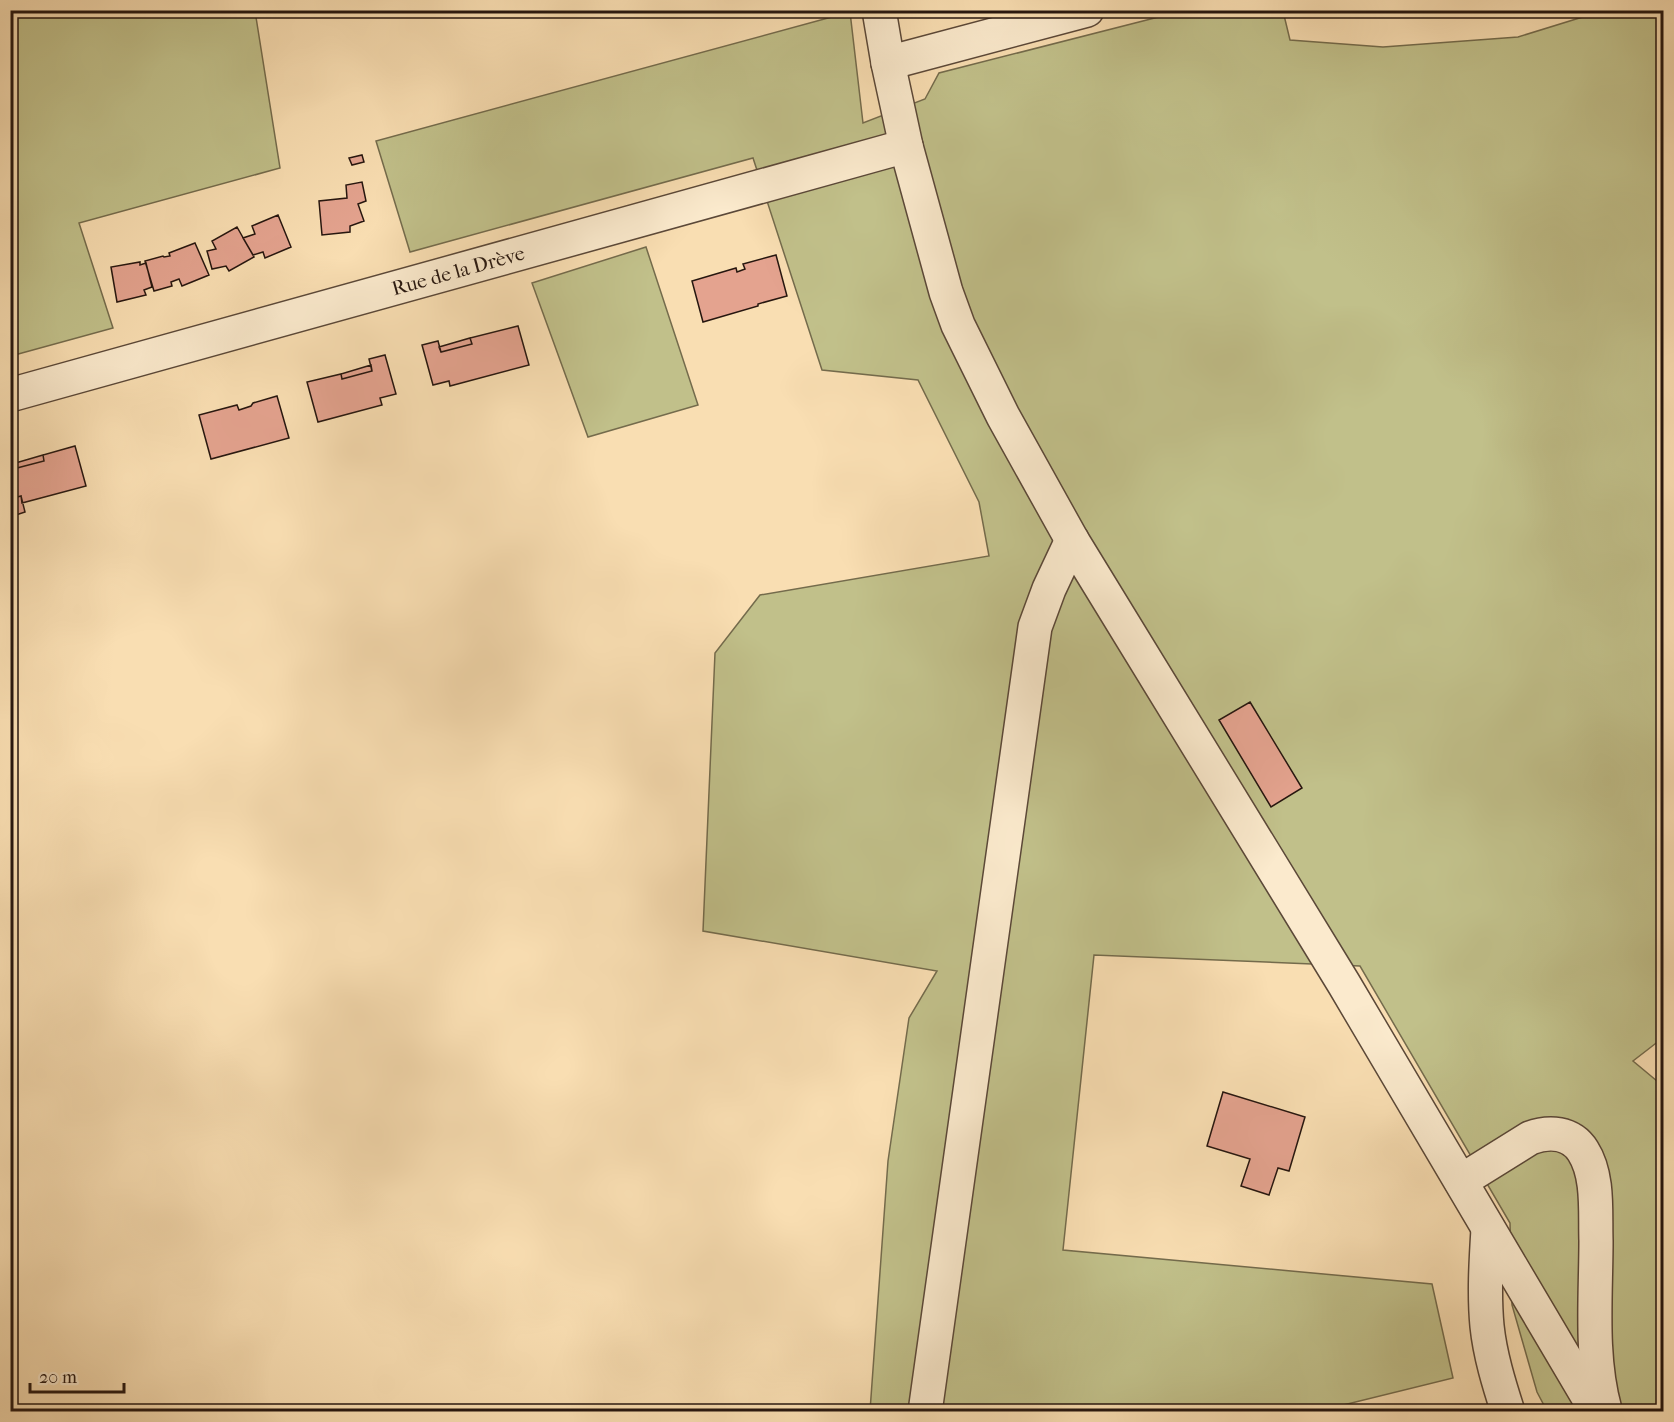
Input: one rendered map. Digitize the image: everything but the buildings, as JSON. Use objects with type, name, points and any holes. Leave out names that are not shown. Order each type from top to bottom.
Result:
[{"type":"street","points":[[879,10],[906,146],[937,261],[958,326],[1003,416],[1072,540],[1194,736],[1597,1412]]},
{"type":"street","points":[[888,63],[1087,10]]},
{"type":"street","name":"Rue de la Drève","points":[[10,395],[906,146]]},
{"type":"street","points":[[925,1412],[1035,627],[1049,589],[1072,540]]},
{"type":"street","points":[[1461,1181],[1530,1138],[1542,1134],[1560,1134],[1574,1140],[1583,1151],[1591,1170],[1595,1198],[1596,1359],[1599,1387],[1606,1412]]},
{"type":"street","points":[[1488,1229],[1487,1327],[1496,1374],[1508,1412]]},
{"type":"shaded area","points":[[10,11],[255,11],[280,168],[79,223],[113,328],[11,356]]},
{"type":"shaded area","points":[[1182,11],[1283,11],[1290,40],[1383,47],[1518,37],[1602,11],[1663,11],[1664,1037],[1633,1061],[1663,1086],[1663,1411],[1547,1411],[1537,1392],[1512,1305],[1510,1223],[1360,966],[1094,955],[1063,1250],[1432,1284],[1453,1378],[1315,1412],[870,1411],[888,1161],[909,1018],[937,971],[703,931],[715,653],[760,595],[989,556],[979,502],[918,380],[822,370],[753,158],[410,252],[376,141],[850,12],[863,123],[925,99],[939,73]]},
{"type":"shaded area","points":[[646,247],[698,405],[588,437],[532,283]]}]
